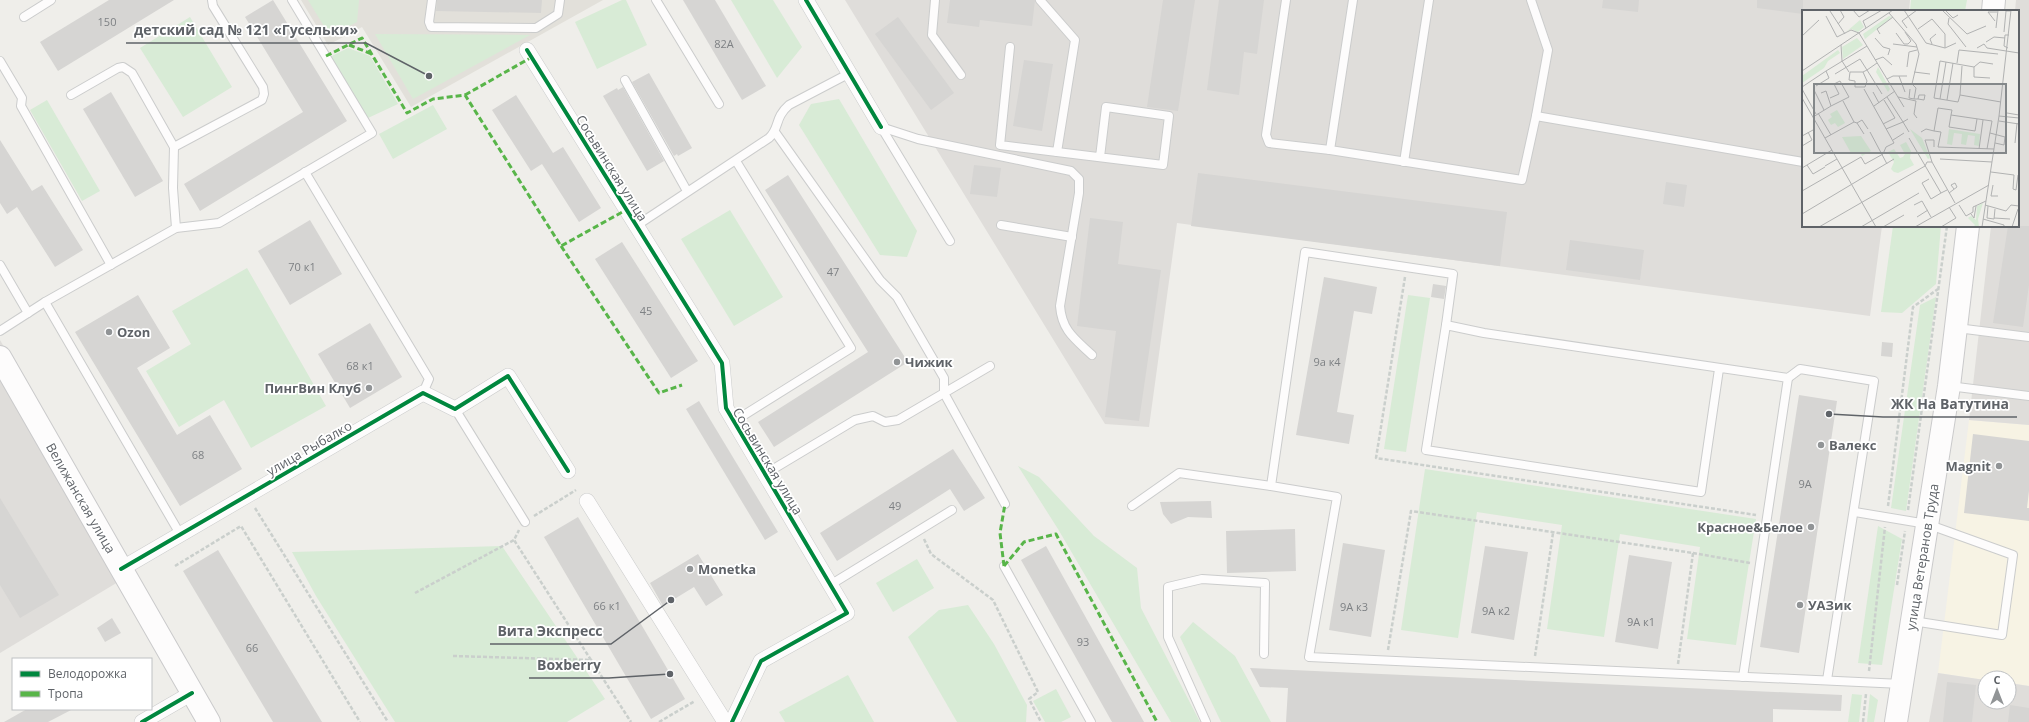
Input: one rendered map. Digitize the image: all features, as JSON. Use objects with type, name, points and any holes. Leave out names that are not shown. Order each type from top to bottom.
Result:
[{"type":"main road","points":[[1993,10],[1994,0]]},
{"type":"main road","name":"улица Ветеранов Труда","points":[[1896,722],[1912,620],[1917,522],[1949,386],[1968,227]]},
{"type":"main road","name":"Велижанская улица","points":[[0,357],[209,722]]},
{"type":"street","points":[[806,0],[881,127]]},
{"type":"street","name":"Сосьвинская улица","points":[[527,50],[722,362],[726,408],[847,613],[761,661],[732,722]]},
{"type":"street","points":[[423,393],[455,409],[508,376],[568,471]]},
{"type":"street","name":"улица Рыбалко","points":[[121,569],[423,393]]},
{"type":"street","points":[[587,501],[726,722]]},
{"type":"street","points":[[142,722],[192,693]]},
{"type":"lane","points":[[24,17],[51,0]]},
{"type":"lane","points":[[174,146],[262,100],[264,94],[263,87],[213,6],[212,0]]},
{"type":"lane","points":[[0,331],[45,302],[176,228],[219,223],[372,132],[292,0]]},
{"type":"lane","points":[[432,0],[429,22],[431,27],[536,28],[558,14],[560,0]]},
{"type":"lane","points":[[656,0],[719,104]]},
{"type":"lane","points":[[935,0],[932,36],[961,75]]},
{"type":"lane","points":[[1040,0],[1076,40],[1057,152]]},
{"type":"lane","points":[[1286,0],[1266,140],[1269,144],[1330,150],[1522,180],[1548,50],[1531,0]]},
{"type":"lane","points":[[1330,150],[1353,0]]},
{"type":"lane","points":[[1404,162],[1429,0]]},
{"type":"lane","points":[[1010,47],[1000,145],[1163,165],[1169,116],[1106,107],[1100,157]]},
{"type":"lane","points":[[0,61],[22,98],[21,106],[111,265]]},
{"type":"lane","points":[[71,95],[123,67],[132,73],[174,146],[173,188],[176,228]]},
{"type":"lane","points":[[850,73],[789,105],[781,112],[776,122],[775,132],[880,280],[897,297],[944,378],[944,393],[1005,504]]},
{"type":"lane","points":[[625,80],[687,191]]},
{"type":"lane","points":[[1536,116],[1802,162]]},
{"type":"lane","points":[[881,127],[918,139],[1071,171],[1079,179],[1079,193],[1060,306],[1061,318],[1065,329],[1092,355]]},
{"type":"lane","points":[[881,127],[950,241]]},
{"type":"lane","points":[[636,226],[687,191],[736,161],[775,132]]},
{"type":"lane","points":[[733,422],[851,348],[736,161]]},
{"type":"lane","points":[[305,172],[429,378],[423,393]]},
{"type":"lane","points":[[1001,225],[1072,237]]},
{"type":"lane","points":[[1271,486],[1305,252],[1453,274],[1426,450],[1701,492],[1719,369]]},
{"type":"lane","points":[[0,265],[28,313]]},
{"type":"lane","points":[[45,302],[180,534]]},
{"type":"lane","points":[[1446,325],[1719,369],[1788,378],[1800,369],[1874,381],[1855,512],[1827,680]]},
{"type":"lane","points":[[1957,328],[2029,337]]},
{"type":"lane","points":[[765,474],[855,420],[873,416],[885,422],[898,420],[990,366]]},
{"type":"lane","points":[[1743,676],[1788,378]]},
{"type":"lane","points":[[1949,386],[2029,396]]},
{"type":"lane","points":[[455,409],[525,522]]},
{"type":"lane","points":[[1132,506],[1179,473],[1337,497],[1309,657],[1867,681],[1902,684]]},
{"type":"lane","points":[[830,585],[952,510]]},
{"type":"lane","points":[[1855,512],[1917,522],[2013,554],[2002,635],[1912,620]]},
{"type":"lane","points":[[1004,566],[1091,722]]},
{"type":"lane","points":[[1206,722],[1168,637],[1168,587],[1202,579],[1265,583],[1264,654]]},
{"type":"path","points":[[1896,590],[1917,522],[1938,289],[1947,227]]},
{"type":"path","points":[[1407,266],[1376,458],[1767,516]]},
{"type":"path","points":[[1863,722],[1913,307],[1938,289]]},
{"type":"path","points":[[525,522],[579,488],[587,501]]},
{"type":"path","points":[[247,495],[388,722]]},
{"type":"path","points":[[1387,660],[1411,512],[1760,564]]},
{"type":"path","points":[[175,566],[241,526],[360,722]]},
{"type":"path","points":[[919,530],[931,554],[993,600],[1038,692],[1029,699],[1041,722]]},
{"type":"path","points":[[1533,667],[1553,533]]},
{"type":"path","points":[[414,593],[514,540],[631,722]]},
{"type":"path","points":[[1677,674],[1693,553]]},
{"type":"path","points":[[453,656],[591,660]]},
{"type":"path","points":[[659,722],[708,693]]},
{"type":"shaded area","points":[[301,0],[603,0],[411,107],[362,27],[328,45]]},
{"type":"shaded area","points":[[845,0],[1910,0],[1909,10],[1802,10],[1802,227],[1882,227],[1870,316],[1177,223],[1149,427],[1105,424]]},
{"type":"shaded area","points":[[2016,0],[2029,0],[2029,425],[1969,420],[1991,227],[2019,227],[2019,10],[2015,10]]},
{"type":"shaded area","points":[[0,340],[133,573],[0,653]]},
{"type":"shaded area","points":[[1969,420],[2029,425],[2029,686],[2017,684],[2017,670],[1977,670],[1977,679],[1938,673]]},
{"type":"shaded area","points":[[1938,673],[1977,679],[1977,710],[2017,710],[2017,684],[2029,686],[2029,722],[1929,722]]},
{"type":"green space","points":[[308,0],[359,0],[357,22],[330,36]]},
{"type":"green space","points":[[622,0],[626,0],[647,45],[597,69],[575,22]]},
{"type":"green space","points":[[731,0],[773,0],[802,47],[777,78]]},
{"type":"green space","points":[[1911,0],[1967,0],[1965,10],[1910,10]]},
{"type":"green space","points":[[190,17],[232,87],[183,117],[140,48]]},
{"type":"green space","points":[[375,34],[530,35],[413,99]]},
{"type":"green space","points":[[348,48],[370,56],[398,104],[368,118],[330,57]]},
{"type":"green space","points":[[839,99],[917,231],[907,257],[880,255],[799,125],[811,104]]},
{"type":"green space","points":[[47,100],[100,191],[82,201],[30,110]]},
{"type":"green space","points":[[433,105],[447,129],[393,159],[379,134]]},
{"type":"green space","points":[[730,210],[783,297],[734,326],[681,239]]},
{"type":"green space","points":[[1893,227],[1941,227],[1936,284],[1902,313],[1881,312]]},
{"type":"green space","points":[[247,268],[326,406],[251,448],[224,400],[179,427],[146,371],[191,344],[172,311]]},
{"type":"green space","points":[[1408,295],[1430,298],[1406,452],[1384,449]]},
{"type":"green space","points":[[1936,297],[1906,511],[1891,508],[1920,305]]},
{"type":"green space","points":[[1018,466],[1039,477],[1094,536],[1137,568],[1141,608],[1200,722],[1171,722],[1058,529]]},
{"type":"green space","points":[[1425,469],[1756,519],[1736,645],[1687,639],[1700,547],[1620,534],[1604,637],[1547,629],[1562,525],[1477,512],[1458,638],[1401,630]]},
{"type":"green space","points":[[1878,526],[1902,539],[1882,665],[1858,663]]},
{"type":"green space","points":[[502,546],[605,699],[567,722],[395,722],[316,596],[292,552]]},
{"type":"green space","points":[[917,559],[934,588],[893,612],[876,583]]},
{"type":"green space","points":[[968,605],[994,644],[1027,705],[1026,722],[957,722],[908,637],[939,610]]},
{"type":"green space","points":[[1193,622],[1235,656],[1271,722],[1221,722],[1180,637]]},
{"type":"green space","points":[[848,675],[874,722],[785,722],[779,712]]},
{"type":"green space","points":[[1056,689],[1071,717],[1061,722],[1045,722],[1033,701]]},
{"type":"green space","points":[[1852,694],[1862,695],[1859,722],[1848,722]]},
{"type":"green space","points":[[1870,694],[1878,700],[1874,722],[1867,722]]},
{"type":"building","points":[[109,0],[174,0],[58,71],[40,42]]},
{"type":"building","points":[[273,0],[347,121],[200,211],[184,184],[303,112],[245,17]]},
{"type":"building","points":[[437,0],[542,0],[541,13],[436,11]]},
{"type":"building","points":[[683,0],[715,0],[766,86],[742,100]]},
{"type":"building","points":[[950,0],[1035,0],[1032,26],[980,20],[979,27],[947,23]]},
{"type":"building","points":[[1163,0],[1195,0],[1178,111],[1147,107]]},
{"type":"building","points":[[1219,0],[1264,0],[1257,54],[1244,52],[1239,95],[1207,90]]},
{"type":"building","points":[[1603,0],[1639,0],[1638,12],[1602,8]]},
{"type":"building","points":[[1757,0],[1803,0],[1802,14],[1757,8]]},
{"type":"building","points":[[898,17],[954,93],[931,110],[875,34]]},
{"type":"building","points":[[1024,60],[1053,64],[1042,131],[1013,126]]},
{"type":"building","points":[[649,73],[692,148],[678,156],[677,154],[674,156],[632,82]]},
{"type":"building","points":[[623,87],[664,161],[647,171],[603,96],[617,88],[618,90]]},
{"type":"building","points":[[111,92],[163,181],[135,197],[83,109]]},
{"type":"building","points":[[516,95],[553,153],[563,147],[601,208],[579,222],[542,164],[531,171],[492,110]]},
{"type":"building","points":[[0,140],[32,191],[42,185],[83,250],[55,267],[17,207],[7,214],[0,203]]},
{"type":"building","points":[[974,165],[1001,168],[997,197],[970,194]]},
{"type":"building","points":[[1198,173],[1507,212],[1500,266],[1191,226]]},
{"type":"building","points":[[788,175],[908,362],[774,447],[758,422],[868,352],[765,190]]},
{"type":"building","points":[[1666,182],[1687,185],[1684,207],[1663,204]]},
{"type":"building","points":[[1090,218],[1123,222],[1118,264],[1161,270],[1139,421],[1105,417],[1116,331],[1077,326]]},
{"type":"building","points":[[310,220],[342,274],[290,305],[258,251]]},
{"type":"building","points":[[2029,226],[2029,285],[2023,327],[1993,323],[2008,227]]},
{"type":"building","points":[[1570,240],[1644,250],[1640,280],[1566,270]]},
{"type":"building","points":[[622,242],[698,361],[671,378],[595,259]]},
{"type":"building","points":[[1324,277],[1377,287],[1372,314],[1354,311],[1337,412],[1354,415],[1349,444],[1296,435]]},
{"type":"building","points":[[1433,284],[1446,286],[1444,299],[1431,297]]},
{"type":"building","points":[[138,295],[170,348],[137,368],[177,435],[210,415],[242,469],[180,506],[75,332]]},
{"type":"building","points":[[370,323],[402,377],[350,408],[318,354]]},
{"type":"building","points":[[1882,342],[1893,343],[1892,357],[1881,356]]},
{"type":"building","points":[[1799,395],[1837,401],[1799,653],[1760,647]]},
{"type":"building","points":[[699,401],[778,532],[765,540],[686,409]]},
{"type":"building","name":"Magnit","points":[[1973,434],[2029,441],[2029,491],[2027,508],[2029,508],[2029,521],[1964,513]]},
{"type":"building","points":[[953,449],[985,498],[964,511],[950,489],[837,561],[820,533]]},
{"type":"building","points":[[0,498],[59,595],[20,618],[0,585]]},
{"type":"building","points":[[1211,501],[1212,518],[1188,517],[1171,524],[1163,514],[1160,502]]},
{"type":"building","points":[[578,517],[685,699],[651,719],[544,537]]},
{"type":"building","points":[[1295,529],[1296,571],[1227,573],[1226,531]]},
{"type":"building","points":[[1343,543],[1385,550],[1371,637],[1329,630]]},
{"type":"building","points":[[1046,546],[1144,722],[1112,722],[1021,560]]},
{"type":"building","points":[[1485,546],[1528,552],[1514,640],[1471,633]]},
{"type":"building","points":[[218,550],[322,722],[273,722],[183,571]]},
{"type":"building","name":"Monetka","points":[[698,554],[723,595],[706,606],[694,587],[663,606],[650,583]]},
{"type":"building","points":[[1629,555],[1672,562],[1658,649],[1615,642]]},
{"type":"building","points":[[112,618],[121,633],[105,642],[97,628]]},
{"type":"building","points":[[1250,668],[1842,695],[1841,711],[1773,709],[1773,722],[1286,722],[1288,688],[1260,687]]},
{"type":"building","points":[[1947,682],[1976,685],[1972,722],[1943,722]]},
{"type":"building","points":[[2017,706],[2029,708],[2029,722],[2008,722],[2009,710],[2017,710]]},
{"type":"building","points":[[25,710],[71,710],[48,722],[4,722]]},
{"type":"marked path","points":[[326,56],[362,38],[407,113],[433,99],[465,95],[561,246],[626,210]]},
{"type":"marked path","points":[[349,45],[372,54]]},
{"type":"marked path","points":[[465,95],[532,57]]},
{"type":"marked path","points":[[561,246],[659,393],[682,385]]},
{"type":"marked path","points":[[1004,566],[1000,533],[1005,504]]},
{"type":"marked path","points":[[1004,566],[1024,542],[1056,534],[1157,722]]},
{"type":"cycle path","points":[[806,0],[881,127]]},
{"type":"cycle path","points":[[527,50],[722,363],[726,408],[847,613],[761,661],[732,722]]},
{"type":"cycle path","points":[[121,569],[423,393],[455,409],[508,376],[568,471]]},
{"type":"cycle path","points":[[142,722],[192,693]]},
{"type":"place","name":"детский сад № 121 «Гусельки»","points":[[429,76]]},
{"type":"place","name":"Ozon","points":[[109,332]]},
{"type":"place","name":"Чижик","points":[[897,362]]},
{"type":"place","name":"ПингВин Клуб","points":[[369,388]]},
{"type":"place","name":"ЖК На Ватутина","points":[[1829,414]]},
{"type":"place","name":"Валекс","points":[[1821,445]]},
{"type":"place","name":"Magnit","points":[[1999,466]]},
{"type":"place","name":"Красное&Белое","points":[[1811,527]]},
{"type":"place","name":"Monetka","points":[[690,569]]},
{"type":"place","name":"Вита Экспресс","points":[[671,600]]},
{"type":"place","name":"УАЗик","points":[[1800,605]]},
{"type":"place","name":"Boxberry","points":[[670,674]]}]
